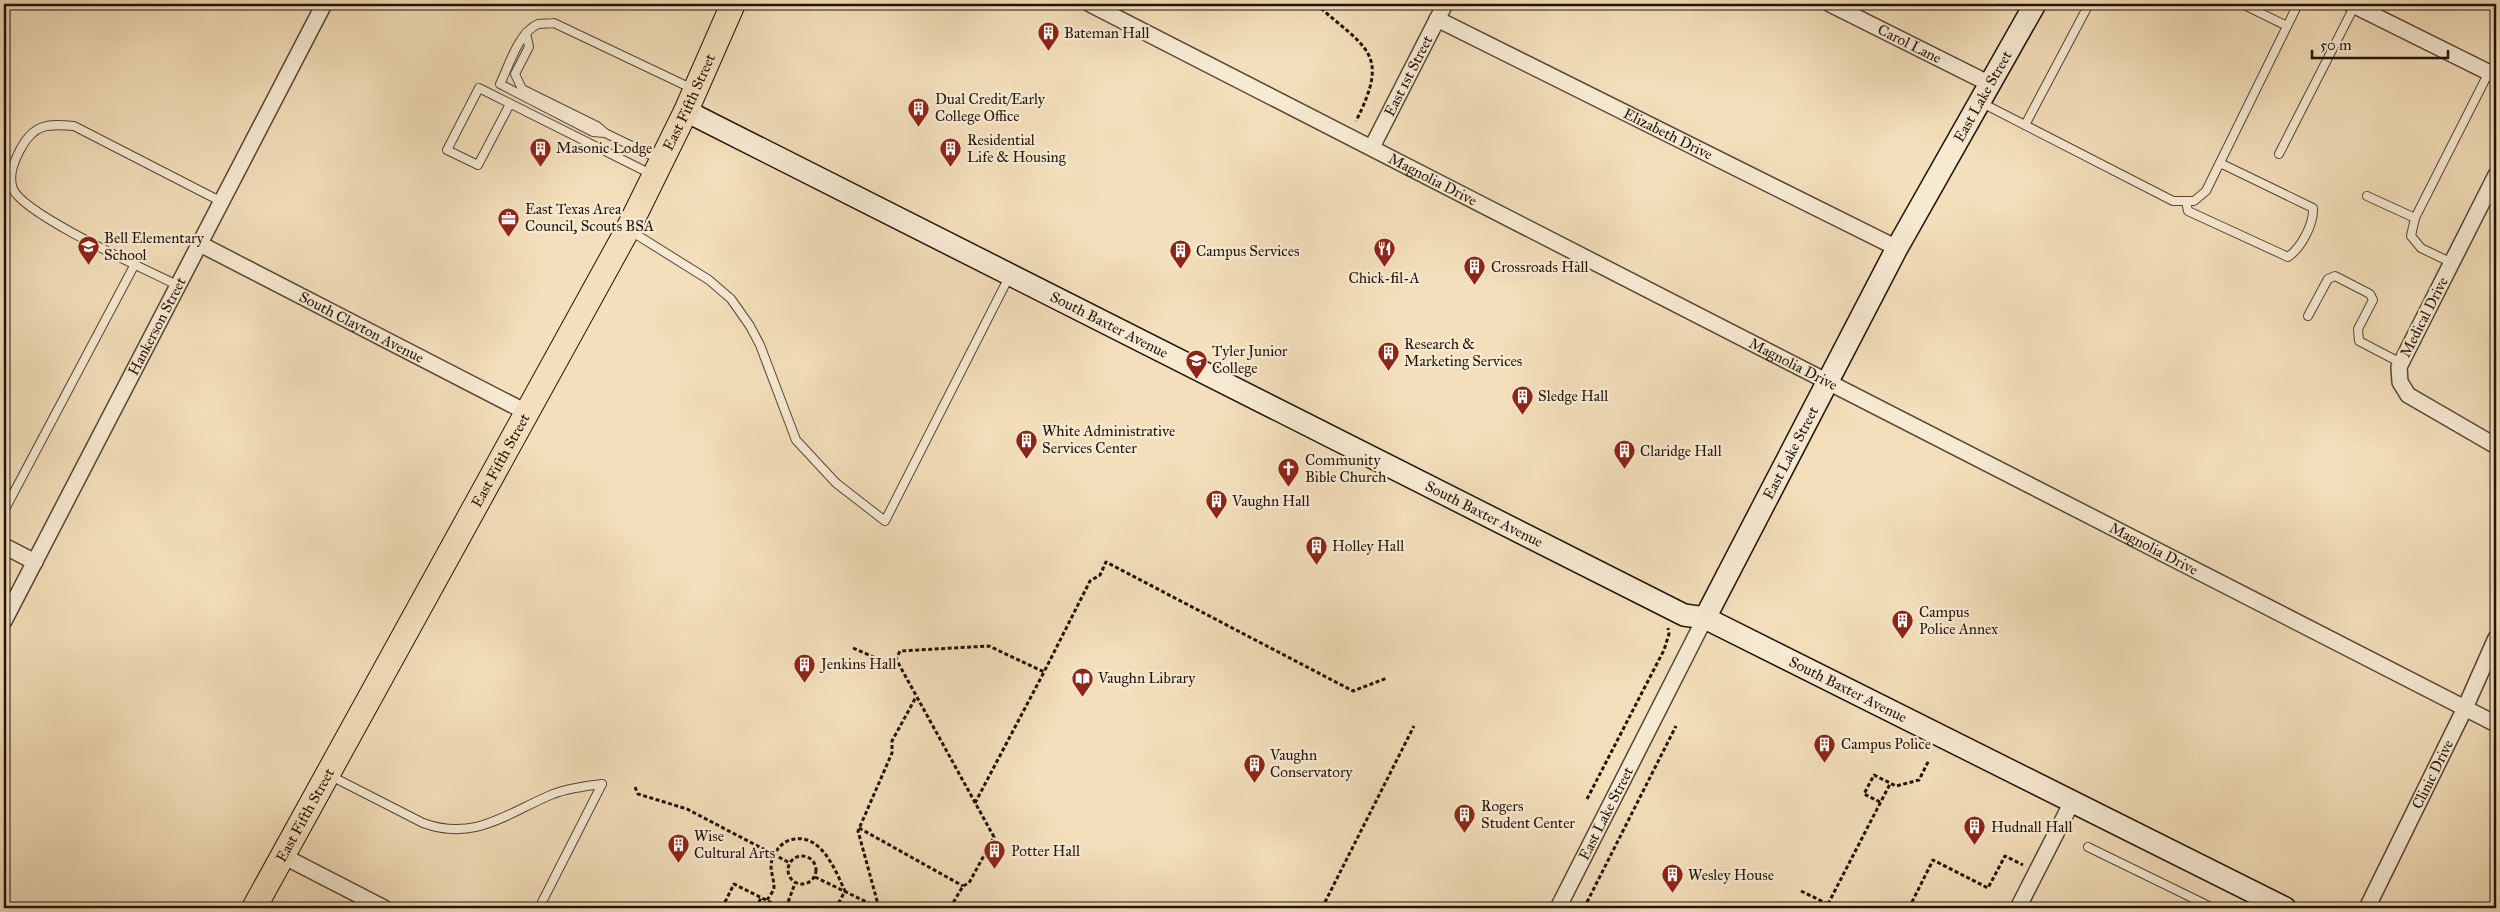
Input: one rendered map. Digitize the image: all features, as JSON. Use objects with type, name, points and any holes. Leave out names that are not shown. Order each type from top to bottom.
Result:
[{"type":"main road","name":"East Fifth Street","points":[[254,908],[628,229],[690,101],[732,4]]},
{"type":"street","name":"Hankerson Street","points":[[4,621],[198,243],[324,4]]},
{"type":"street","name":"Magnolia Drive","points":[[1090,4],[2496,724]]},
{"type":"street","name":"East 1st Street","points":[[1372,147],[1445,4]]},
{"type":"street","name":"Carol Lane","points":[[1830,4],[1985,93]]},
{"type":"street","name":"East Lake Street","points":[[1558,908],[1705,618],[1897,248],[2035,4]]},
{"type":"street","points":[[2353,5],[2493,74]]},
{"type":"street","name":"Elizabeth Drive","points":[[1437,19],[1897,248]]},
{"type":"street","name":"South Baxter Avenue","points":[[690,101],[1010,275],[1684,615],[1705,618],[2285,908]]},
{"type":"street","name":"Medical Drive","points":[[2496,175],[2399,367],[2400,382],[2408,395],[2496,446]]},
{"type":"street","name":"South Clayton Avenue","points":[[198,243],[526,412]]},
{"type":"street","points":[[4,546],[35,562]]},
{"type":"street","name":"Clinic Drive","points":[[2366,908],[2465,708],[2496,638]]},
{"type":"street","points":[[2018,908],[2072,802]]},
{"type":"street","points":[[283,856],[383,908]]},
{"type":"lane","points":[[2025,125],[2089,4]]},
{"type":"lane","points":[[2242,4],[2287,26]]},
{"type":"lane","points":[[1985,93],[2025,125],[2173,201],[2194,200],[2206,191],[2298,4]]},
{"type":"lane","points":[[2279,154],[2353,5]]},
{"type":"lane","points":[[605,133],[593,132],[500,84],[526,33],[539,24],[554,23],[690,101]]},
{"type":"lane","points":[[526,33],[529,47],[514,74],[522,89],[597,126],[657,167]]},
{"type":"lane","points":[[2452,263],[2422,248],[2412,236],[2415,218],[2493,74]]},
{"type":"lane","points":[[510,104],[478,165],[447,150],[479,88],[510,104],[657,167]]},
{"type":"lane","points":[[177,284],[135,264],[27,206],[14,190],[11,178],[13,164],[32,133],[47,124],[74,126],[220,201]]},
{"type":"lane","points":[[2186,200],[2188,210],[2197,215],[2288,257],[2296,252],[2313,217],[2313,208],[2220,162]]},
{"type":"lane","points":[[2367,196],[2415,218]]},
{"type":"lane","points":[[628,229],[709,280],[731,299],[750,326],[760,345],[796,440],[836,483],[885,521],[1010,275]]},
{"type":"lane","points":[[4,511],[135,264]]},
{"type":"lane","points":[[2308,316],[2328,279],[2334,276],[2361,289],[2370,294],[2373,300],[2358,329],[2359,341],[2401,363]]},
{"type":"lane","points":[[328,774],[423,823],[439,829],[454,831],[468,830],[496,821],[569,789],[602,784],[539,908]]},
{"type":"lane","points":[[2088,847],[2213,908]]},
{"type":"path","points":[[1316,4],[1366,49],[1374,65],[1371,90],[1348,135]]},
{"type":"path","points":[[975,803],[1090,581],[1100,575],[1106,562],[1353,690],[1387,678]]},
{"type":"path","points":[[1586,799],[1664,650],[1670,634],[1664,625]]},
{"type":"path","points":[[853,648],[885,662],[896,659],[900,651],[989,646],[1044,672]]},
{"type":"path","points":[[896,659],[994,836],[969,883],[964,886],[950,908]]},
{"type":"path","points":[[879,908],[858,831],[892,753],[892,741],[916,696]]},
{"type":"path","points":[[1322,908],[1414,726]]},
{"type":"path","points":[[1584,908],[1676,726]]},
{"type":"path","points":[[1880,802],[1864,794],[1874,775],[1896,786],[1919,780],[1929,760]]},
{"type":"path","points":[[1828,904],[1890,784]]},
{"type":"path","points":[[635,788],[638,794],[687,809],[790,863]]},
{"type":"path","points":[[859,828],[964,886]]},
{"type":"path","points":[[767,900],[774,887],[770,868],[774,854],[786,842],[797,839],[809,841],[827,854],[845,891]]},
{"type":"path","points":[[1909,908],[1933,860],[1988,888],[2005,856],[2037,872]]},
{"type":"path","points":[[796,857],[809,858],[817,868],[815,877],[804,885],[795,883],[789,876],[790,863],[796,857]]},
{"type":"path","points":[[815,877],[879,908]]},
{"type":"path","points":[[786,908],[795,883]]},
{"type":"path","points":[[722,908],[734,884],[782,908]]},
{"type":"path","points":[[836,908],[845,891]]},
{"type":"path","points":[[1801,892],[1836,908]]},
{"type":"path","points":[[756,908],[761,898]]},
{"type":"place","name":"Bateman Hall","points":[[1048,52]]},
{"type":"place","name":"Dual Credit/Early College Office","points":[[919,127]]},
{"type":"place","name":"Masonic Lodge","points":[[540,167]]},
{"type":"place","name":"Residential Life & Housing","points":[[951,168]]},
{"type":"place","name":"East Texas Area Council, Scouts BSA","points":[[509,237]]},
{"type":"place","name":"Bell Elementary School","points":[[88,266]]},
{"type":"place","name":"Chick-fil-A","points":[[1384,268]]},
{"type":"place","name":"Campus Services","points":[[1180,270]]},
{"type":"place","name":"Crossroads Hall","points":[[1475,286]]},
{"type":"place","name":"Research & Marketing Services","points":[[1388,372]]},
{"type":"place","name":"Tyler Junior College","points":[[1196,379]]},
{"type":"place","name":"Sledge Hall","points":[[1522,415]]},
{"type":"place","name":"White Administrative Services Center","points":[[1026,459]]},
{"type":"place","name":"Claridge Hall","points":[[1624,470]]},
{"type":"place","name":"Community Bible Church","points":[[1289,488]]},
{"type":"place","name":"Vaughn Hall","points":[[1216,520]]},
{"type":"place","name":"Holley Hall","points":[[1316,565]]},
{"type":"place","name":"Campus Police Annex","points":[[1903,640]]},
{"type":"place","name":"Jenkins Hall","points":[[805,683]]},
{"type":"place","name":"Vaughn Library","points":[[1082,697]]},
{"type":"place","name":"Campus Police","points":[[1825,763]]},
{"type":"place","name":"Vaughn Conservatory","points":[[1254,783]]},
{"type":"place","name":"Rogers Student Center","points":[[1465,834]]},
{"type":"place","name":"Hudnall Hall","points":[[1975,846]]},
{"type":"place","name":"Wise Cultural Arts","points":[[678,864]]},
{"type":"place","name":"Potter Hall","points":[[995,870]]},
{"type":"place","name":"Wesley House","points":[[1672,894]]}]
